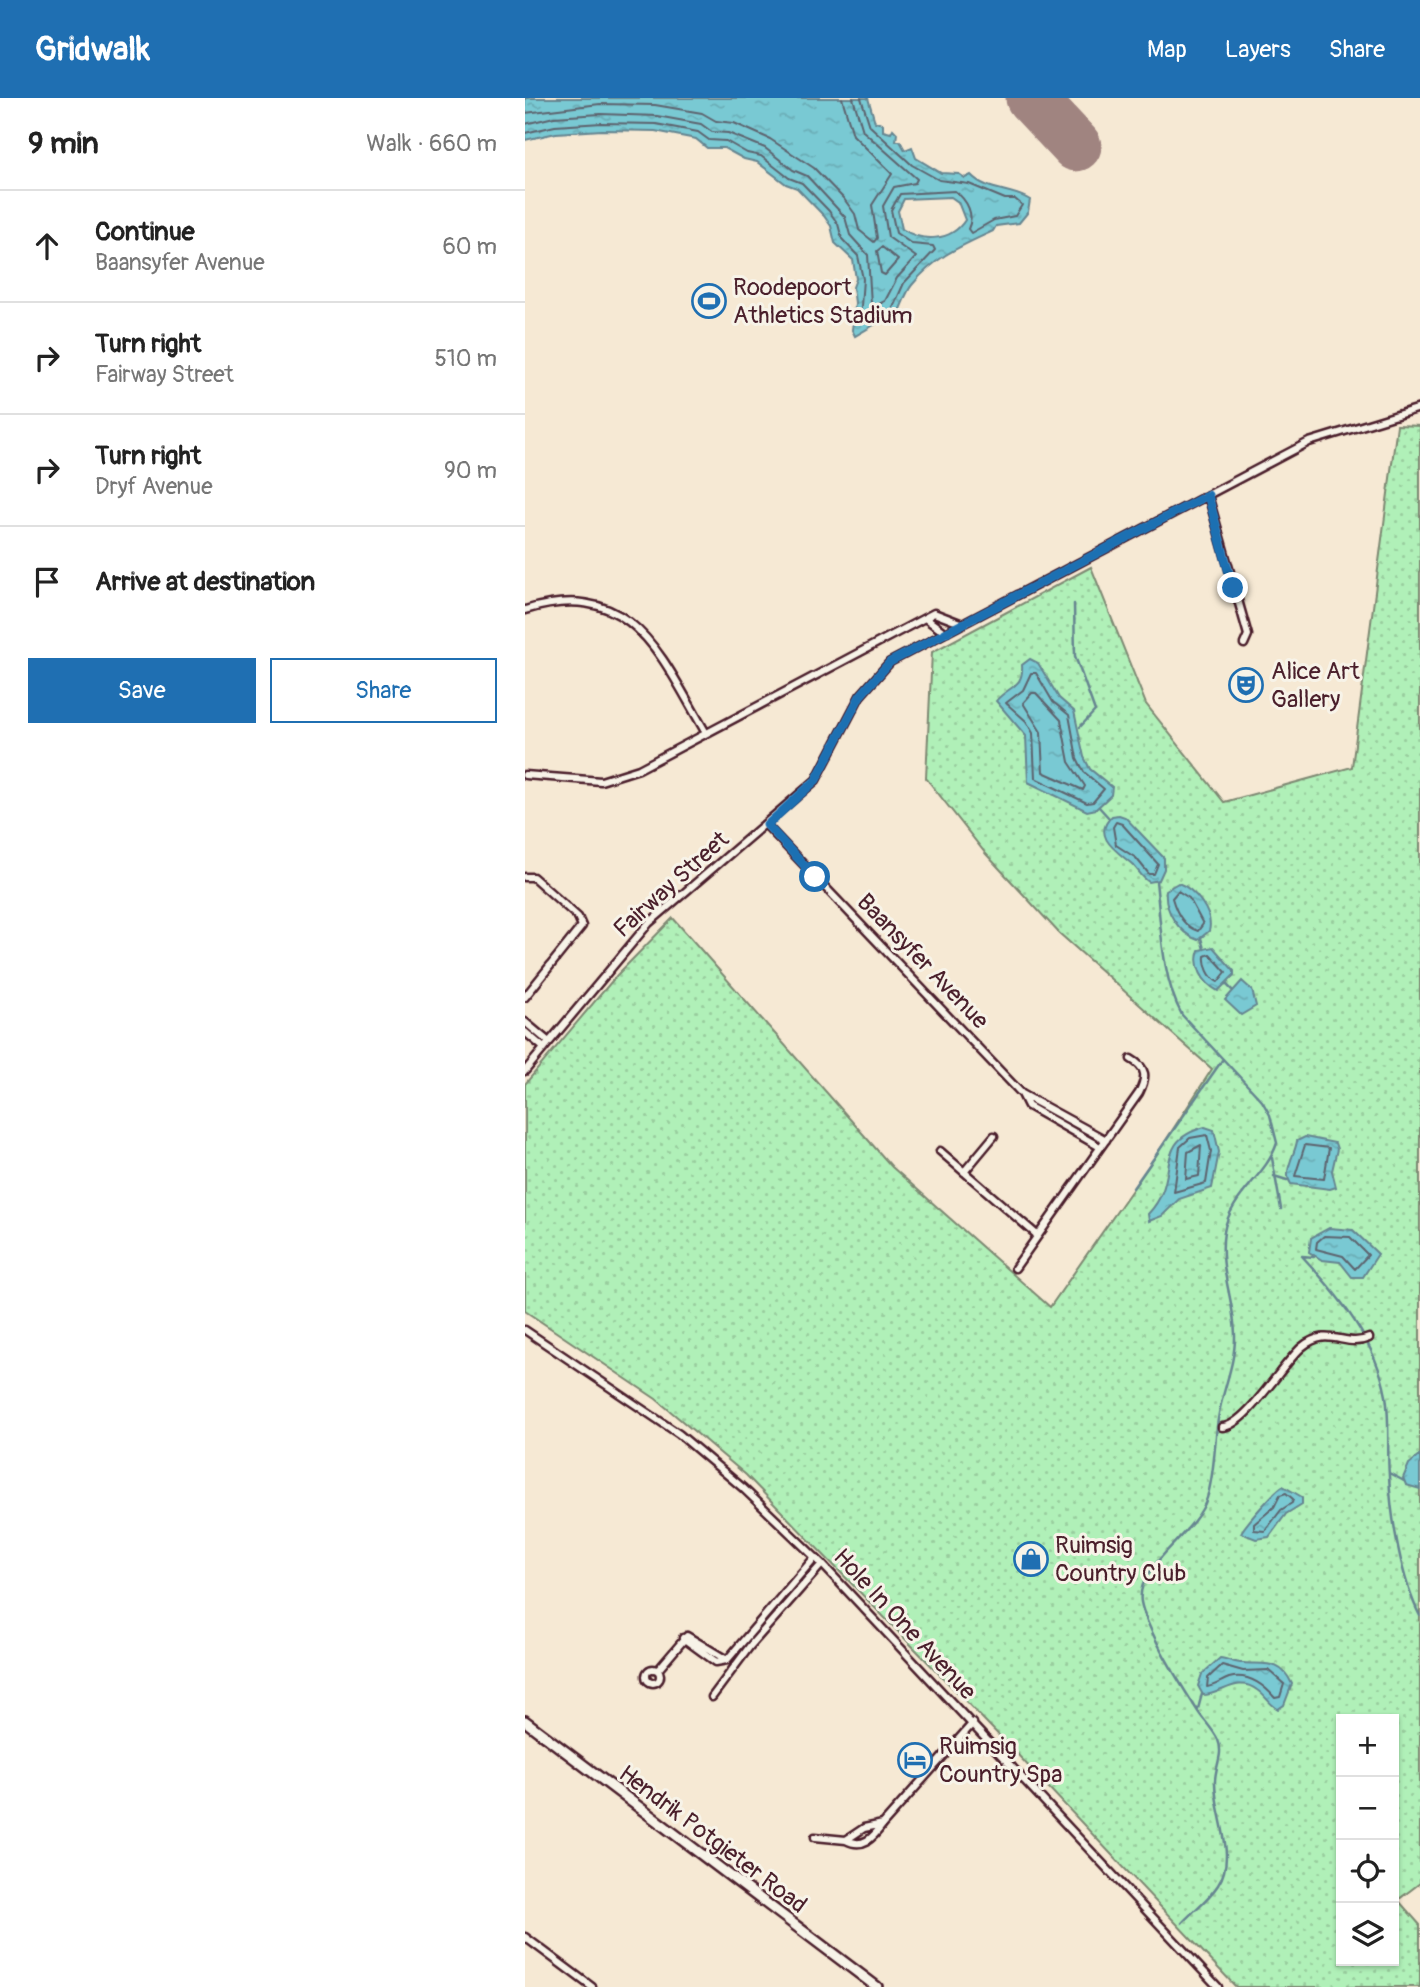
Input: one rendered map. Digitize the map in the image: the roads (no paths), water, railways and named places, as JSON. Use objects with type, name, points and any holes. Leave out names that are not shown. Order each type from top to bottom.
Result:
[{"type":"main road","name":"Hendrik Potgieter Road","points":[[525,1721],[877,1987]]},
{"type":"street","name":"Fairway Street","points":[[525,1071],[649,923],[806,791],[824,768],[869,682],[890,662],[1309,442],[1420,408]]},
{"type":"street","points":[[1208,495],[1248,635],[1244,644]]},
{"type":"street","points":[[525,610],[554,603],[584,604],[629,620],[659,650],[706,733]]},
{"type":"street","points":[[525,775],[585,781],[617,777],[937,612],[960,623]]},
{"type":"street","points":[[925,618],[944,632]]},
{"type":"street","name":"Baansyfer Avenue","points":[[767,825],[1022,1094],[1028,1106],[1100,1147]]},
{"type":"street","points":[[525,877],[533,877],[578,917],[582,926],[525,997]]},
{"type":"street","points":[[525,1022],[547,1045]]},
{"type":"street","points":[[525,1032],[547,1045]]},
{"type":"street","points":[[1015,1268],[1143,1083],[1142,1065],[1131,1059]]},
{"type":"street","name":"Baansyfer Avenue","points":[[1022,1094],[1106,1140]]},
{"type":"street","points":[[1057,1124],[1062,1116]]},
{"type":"street","points":[[964,1172],[994,1136]]},
{"type":"street","points":[[940,1151],[1037,1235]]},
{"type":"street","name":"Hole In One Avenue","points":[[525,1330],[679,1434],[727,1474],[815,1557],[1218,1987]]},
{"type":"street","points":[[1222,1427],[1240,1419],[1310,1341],[1333,1336],[1360,1342],[1369,1338]]},
{"type":"street","points":[[658,1670],[683,1638],[716,1662],[727,1660],[815,1557]]},
{"type":"street","points":[[712,1697],[821,1564]]},
{"type":"street","points":[[815,1837],[846,1840],[853,1844],[863,1843],[973,1723]]},
{"type":"street","points":[[846,1840],[864,1828],[883,1824]]},
{"type":"street","points":[[525,1937],[592,1987]]},
{"type":"water","points":[[525,98],[868,98],[875,122],[883,124],[883,131],[891,133],[893,129],[897,133],[896,141],[900,141],[905,150],[912,147],[916,158],[941,173],[959,174],[965,178],[971,175],[984,184],[1030,200],[1028,212],[1019,223],[996,226],[993,231],[939,259],[912,285],[894,318],[886,318],[855,336],[852,330],[855,303],[853,287],[856,279],[853,260],[835,243],[831,226],[824,216],[797,188],[786,184],[757,162],[744,159],[724,148],[707,148],[696,139],[655,131],[556,133],[525,140]],"holes":[[[951,197],[958,202],[965,220],[952,233],[927,238],[902,229],[898,211],[904,199]]]},
{"type":"water","points":[[1030,659],[1038,663],[1059,698],[1074,711],[1084,757],[1090,769],[1112,787],[1111,795],[1096,809],[1087,811],[1028,782],[1026,736],[996,701],[1018,683],[1022,665]]},
{"type":"water","points":[[1112,816],[1125,817],[1164,858],[1164,869],[1159,880],[1149,882],[1109,844],[1104,831],[1106,824]]},
{"type":"water","points":[[1178,883],[1197,896],[1209,917],[1209,931],[1198,940],[1184,932],[1167,905],[1166,890]]},
{"type":"water","points":[[1213,947],[1234,971],[1234,975],[1218,991],[1204,979],[1197,962],[1199,950]]},
{"type":"water","points":[[1242,981],[1252,990],[1256,1006],[1241,1015],[1225,1000]]},
{"type":"water","points":[[1205,1127],[1214,1130],[1219,1152],[1212,1188],[1179,1199],[1162,1216],[1149,1221],[1148,1214],[1164,1187],[1172,1151],[1188,1134]]},
{"type":"water","points":[[1305,1137],[1335,1143],[1337,1149],[1332,1171],[1336,1187],[1330,1189],[1291,1184],[1288,1174],[1290,1163],[1297,1141]]},
{"type":"water","points":[[1329,1228],[1353,1230],[1378,1254],[1363,1277],[1352,1277],[1340,1262],[1322,1260],[1309,1252],[1311,1238]]},
{"type":"water","points":[[1420,1455],[1420,1489],[1406,1485],[1403,1478],[1409,1464]]},
{"type":"water","points":[[1283,1486],[1302,1497],[1302,1504],[1286,1514],[1269,1537],[1256,1539],[1241,1533],[1274,1493]]},
{"type":"water","points":[[1220,1658],[1240,1663],[1271,1665],[1283,1670],[1292,1684],[1284,1705],[1278,1709],[1257,1690],[1243,1684],[1203,1695],[1198,1686],[1202,1674]]},
{"type":"waterway","points":[[1074,604],[1075,656],[1095,711],[1080,727]]},
{"type":"waterway","points":[[1099,807],[1109,818]]},
{"type":"waterway","points":[[1156,881],[1163,950],[1175,1000],[1182,1015],[1262,1101],[1270,1115],[1277,1143],[1265,1166],[1233,1207],[1224,1232],[1223,1259],[1235,1337],[1231,1368],[1220,1409],[1207,1498],[1191,1524],[1156,1563],[1142,1589],[1144,1613],[1157,1641],[1220,1745],[1215,1781],[1226,1847],[1224,1873],[1206,1900],[1182,1923]]},
{"type":"waterway","points":[[1201,938],[1204,949]]},
{"type":"waterway","points":[[1226,984],[1232,990]]},
{"type":"waterway","points":[[1133,1188],[1223,1059]]},
{"type":"waterway","points":[[1272,1158],[1281,1209]]},
{"type":"waterway","points":[[1274,1176],[1287,1180]]},
{"type":"waterway","points":[[1302,1256],[1354,1320],[1381,1376],[1387,1406],[1389,1476],[1395,1529],[1407,1584],[1420,1616]]},
{"type":"waterway","points":[[1302,1256],[1314,1257]]},
{"type":"waterway","points":[[1389,1473],[1404,1481]]},
{"type":"waterway","points":[[1198,1709],[1202,1694]]},
{"type":"place","name":"Roodepoort Athletics Stadium","points":[[709,301]]},
{"type":"place","name":"Alice Art Gallery","points":[[1246,685]]},
{"type":"place","name":"Ruimsig Country Club","points":[[1031,1559]]},
{"type":"place","name":"Ruimsig Country Spa","points":[[915,1760]]}]
